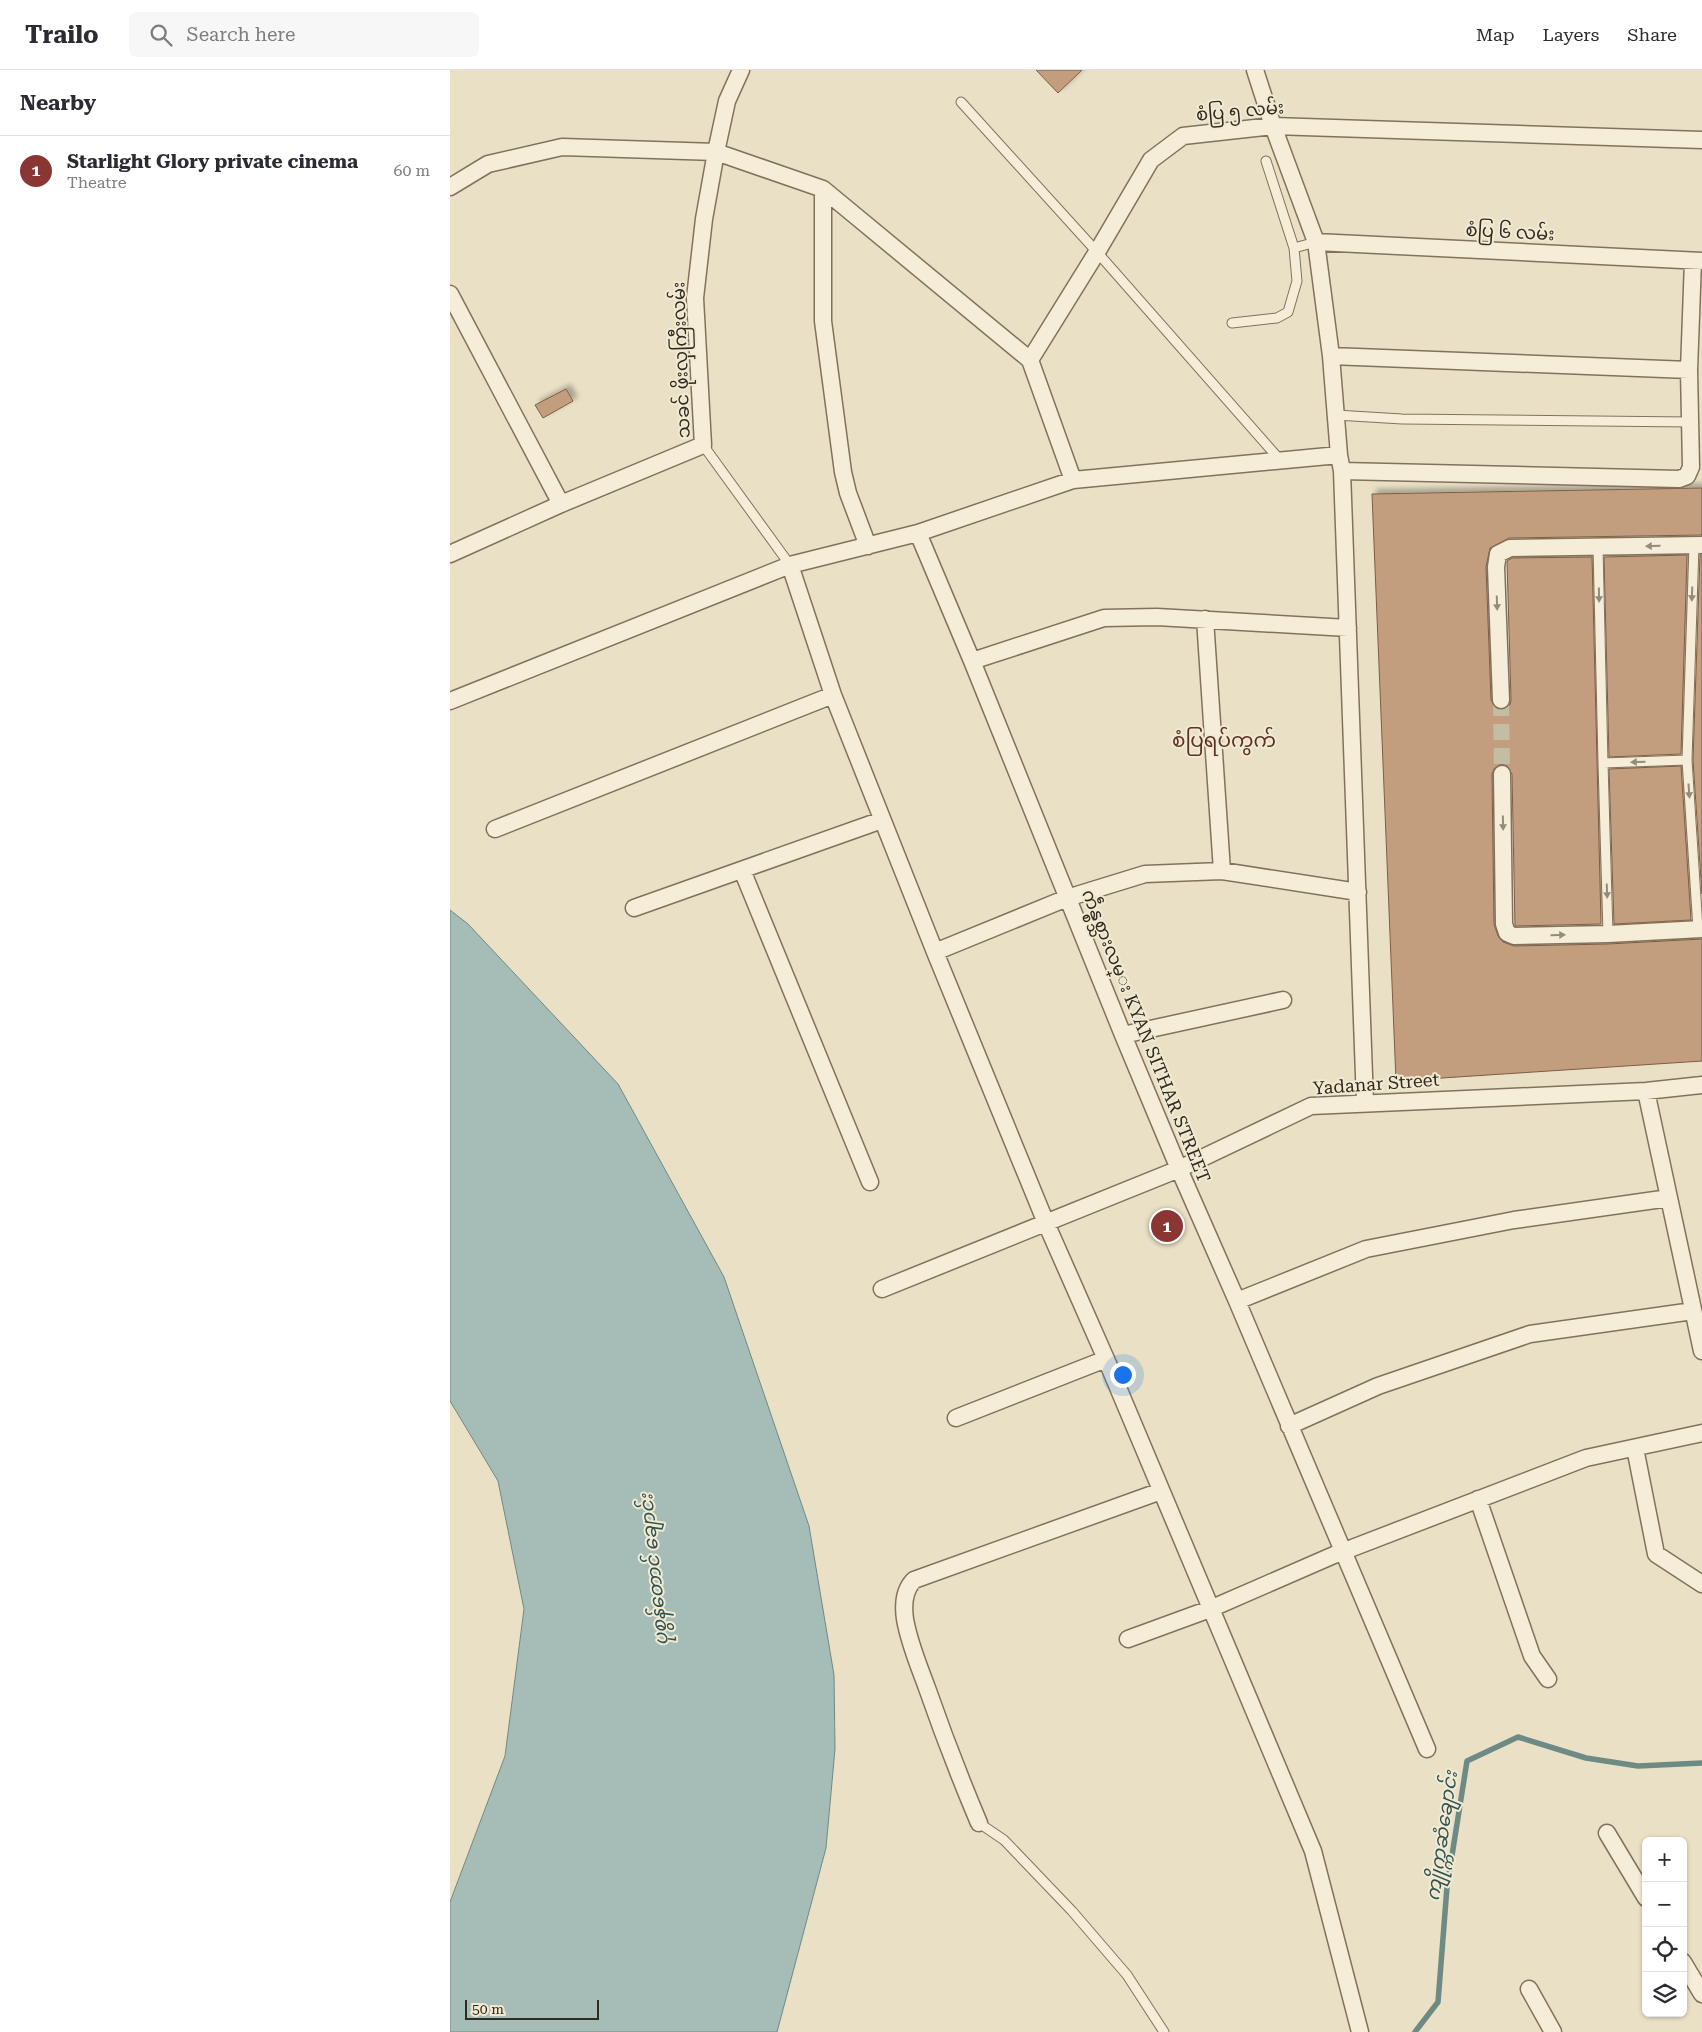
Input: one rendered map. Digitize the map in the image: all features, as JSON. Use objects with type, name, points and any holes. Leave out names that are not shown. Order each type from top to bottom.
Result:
[{"type":"street","name":"သခင် ဖိုးလှကြီးလမ်း","points":[[703,445],[695,298],[704,219],[726,101],[741,70]]},
{"type":"street","points":[[1255,70],[1273,126],[1316,242],[1331,356],[1341,463],[1365,1103]]},
{"type":"street","name":"စံပြ ၅ လမ်း","points":[[1030,360],[1151,160],[1184,136],[1273,126],[1702,140]]},
{"type":"street","points":[[450,187],[488,164],[562,147],[716,152],[823,189],[1030,360],[1073,480]]},
{"type":"street","points":[[823,189],[823,321],[838,437],[848,493],[868,546]]},
{"type":"street","name":"စံပြ ၆ လမ်း","points":[[1316,242],[1697,261]]},
{"type":"street","points":[[450,701],[790,565],[918,534],[1073,480],[1280,460],[1678,478],[1687,476],[1691,468],[1689,370],[1697,261]]},
{"type":"street","points":[[450,294],[561,504]]},
{"type":"street","points":[[1331,356],[1689,370]]},
{"type":"street","points":[[450,554],[561,504],[703,445]]},
{"type":"street","name":"ကဵန္စစ္သားလမ္း KYAN SITHAR STREET","points":[[918,534],[972,661],[1122,1036],[1178,1169],[1237,1301],[1427,1749]]},
{"type":"street","points":[[1501,700],[1496,567],[1498,554],[1510,548],[1698,545]]},
{"type":"street","points":[[790,565],[833,695],[935,952],[1046,1223],[1106,1359],[1313,1851],[1359,2026]]},
{"type":"street","points":[[972,661],[1104,618],[1157,617],[1348,628]]},
{"type":"street","points":[[1205,619],[1222,871]]},
{"type":"street","points":[[495,829],[833,695]]},
{"type":"street","points":[[1502,774],[1504,924],[1507,933],[1514,936],[1608,934],[1700,929]]},
{"type":"street","points":[[634,908],[882,820]]},
{"type":"street","points":[[742,870],[870,1182]]},
{"type":"street","points":[[935,952],[1067,898],[1145,874],[1222,871],[1358,892]]},
{"type":"street","points":[[1122,1036],[1283,1000]]},
{"type":"street","name":"Yadanar Street","points":[[882,1289],[1178,1169],[1310,1106],[1646,1091],[1702,1085]]},
{"type":"street","points":[[1646,1091],[1702,1351]]},
{"type":"street","points":[[1237,1301],[1366,1249],[1514,1220],[1669,1198]]},
{"type":"street","points":[[1289,1426],[1378,1386],[1530,1334],[1693,1311]]},
{"type":"street","points":[[956,1418],[1106,1359]]},
{"type":"street","points":[[1128,1639],[1210,1609],[1344,1552],[1586,1458],[1702,1433]]},
{"type":"street","points":[[1635,1448],[1656,1554],[1702,1584]]},
{"type":"street","points":[[979,1823],[950,1755],[914,1652],[905,1618],[905,1596],[908,1586],[914,1580],[1161,1491]]},
{"type":"street","points":[[1478,1499],[1532,1656],[1548,1679]]},
{"type":"street","points":[[1607,1833],[1642,1891]]},
{"type":"street","points":[[1687,1969],[1702,1994]]},
{"type":"street","points":[[1529,1989],[1553,2032]]},
{"type":"lane","points":[[960,102],[1097,252],[1280,460]]},
{"type":"lane","points":[[1232,324],[1277,318],[1288,312],[1297,281],[1294,248],[1266,161]]},
{"type":"lane","points":[[1294,248],[1316,242]]},
{"type":"lane","points":[[1336,415],[1402,419],[1690,422]]},
{"type":"lane","name":"သခင် ဖိုးလှကြီးလမ်း","points":[[703,445],[790,565]]},
{"type":"lane","points":[[1698,545],[1687,760],[1700,929]]},
{"type":"lane","points":[[1598,547],[1608,934]]},
{"type":"lane","points":[[1603,763],[1687,760]]},
{"type":"lane","points":[[979,1823],[1004,1840],[1072,1911],[1127,1975],[1164,2032]]},
{"type":"water","name":"ပုစွန်တောင် ချောင်း","points":[[450,910],[468,924],[618,1084],[724,1277],[809,1526],[834,1675],[835,1749],[826,1848],[777,2032],[450,2032],[450,1902],[505,1756],[524,1609],[498,1481],[450,1401]]},
{"type":"building","points":[[1036,70],[1082,70],[1058,93]]},
{"type":"building","points":[[566,389],[573,401],[543,418],[535,405]]},
{"type":"building","points":[[1702,488],[1702,535],[1509,538],[1490,548],[1486,567],[1491,700],[1496,709],[1502,710],[1510,705],[1511,700],[1507,561],[1512,558],[1592,557],[1601,924],[1515,926],[1512,774],[1507,766],[1501,764],[1494,769],[1492,774],[1494,924],[1498,936],[1503,942],[1514,946],[1702,939],[1702,1061],[1396,1081],[1372,494]]},
{"type":"building","points":[[1687,555],[1681,754],[1609,757],[1604,557]]},
{"type":"building","points":[[1700,555],[1702,555],[1702,894],[1693,760]]},
{"type":"building","points":[[1681,766],[1691,920],[1614,924],[1609,769]]},
{"type":"waterway","name":"ကျိုက္ကဆံချောင်း","points":[[1415,2032],[1438,2002],[1447,1887],[1467,1761],[1518,1737],[1586,1758],[1638,1766],[1702,1763]]},
{"type":"tunnel","points":[[1501,700],[1502,774]]},
{"type":"place","name":"Starlight Glory private cinema","points":[[1167,1226]]},
{"type":"district","name":"စံပြရပ်ကွက်","points":[[1224,740]]}]
